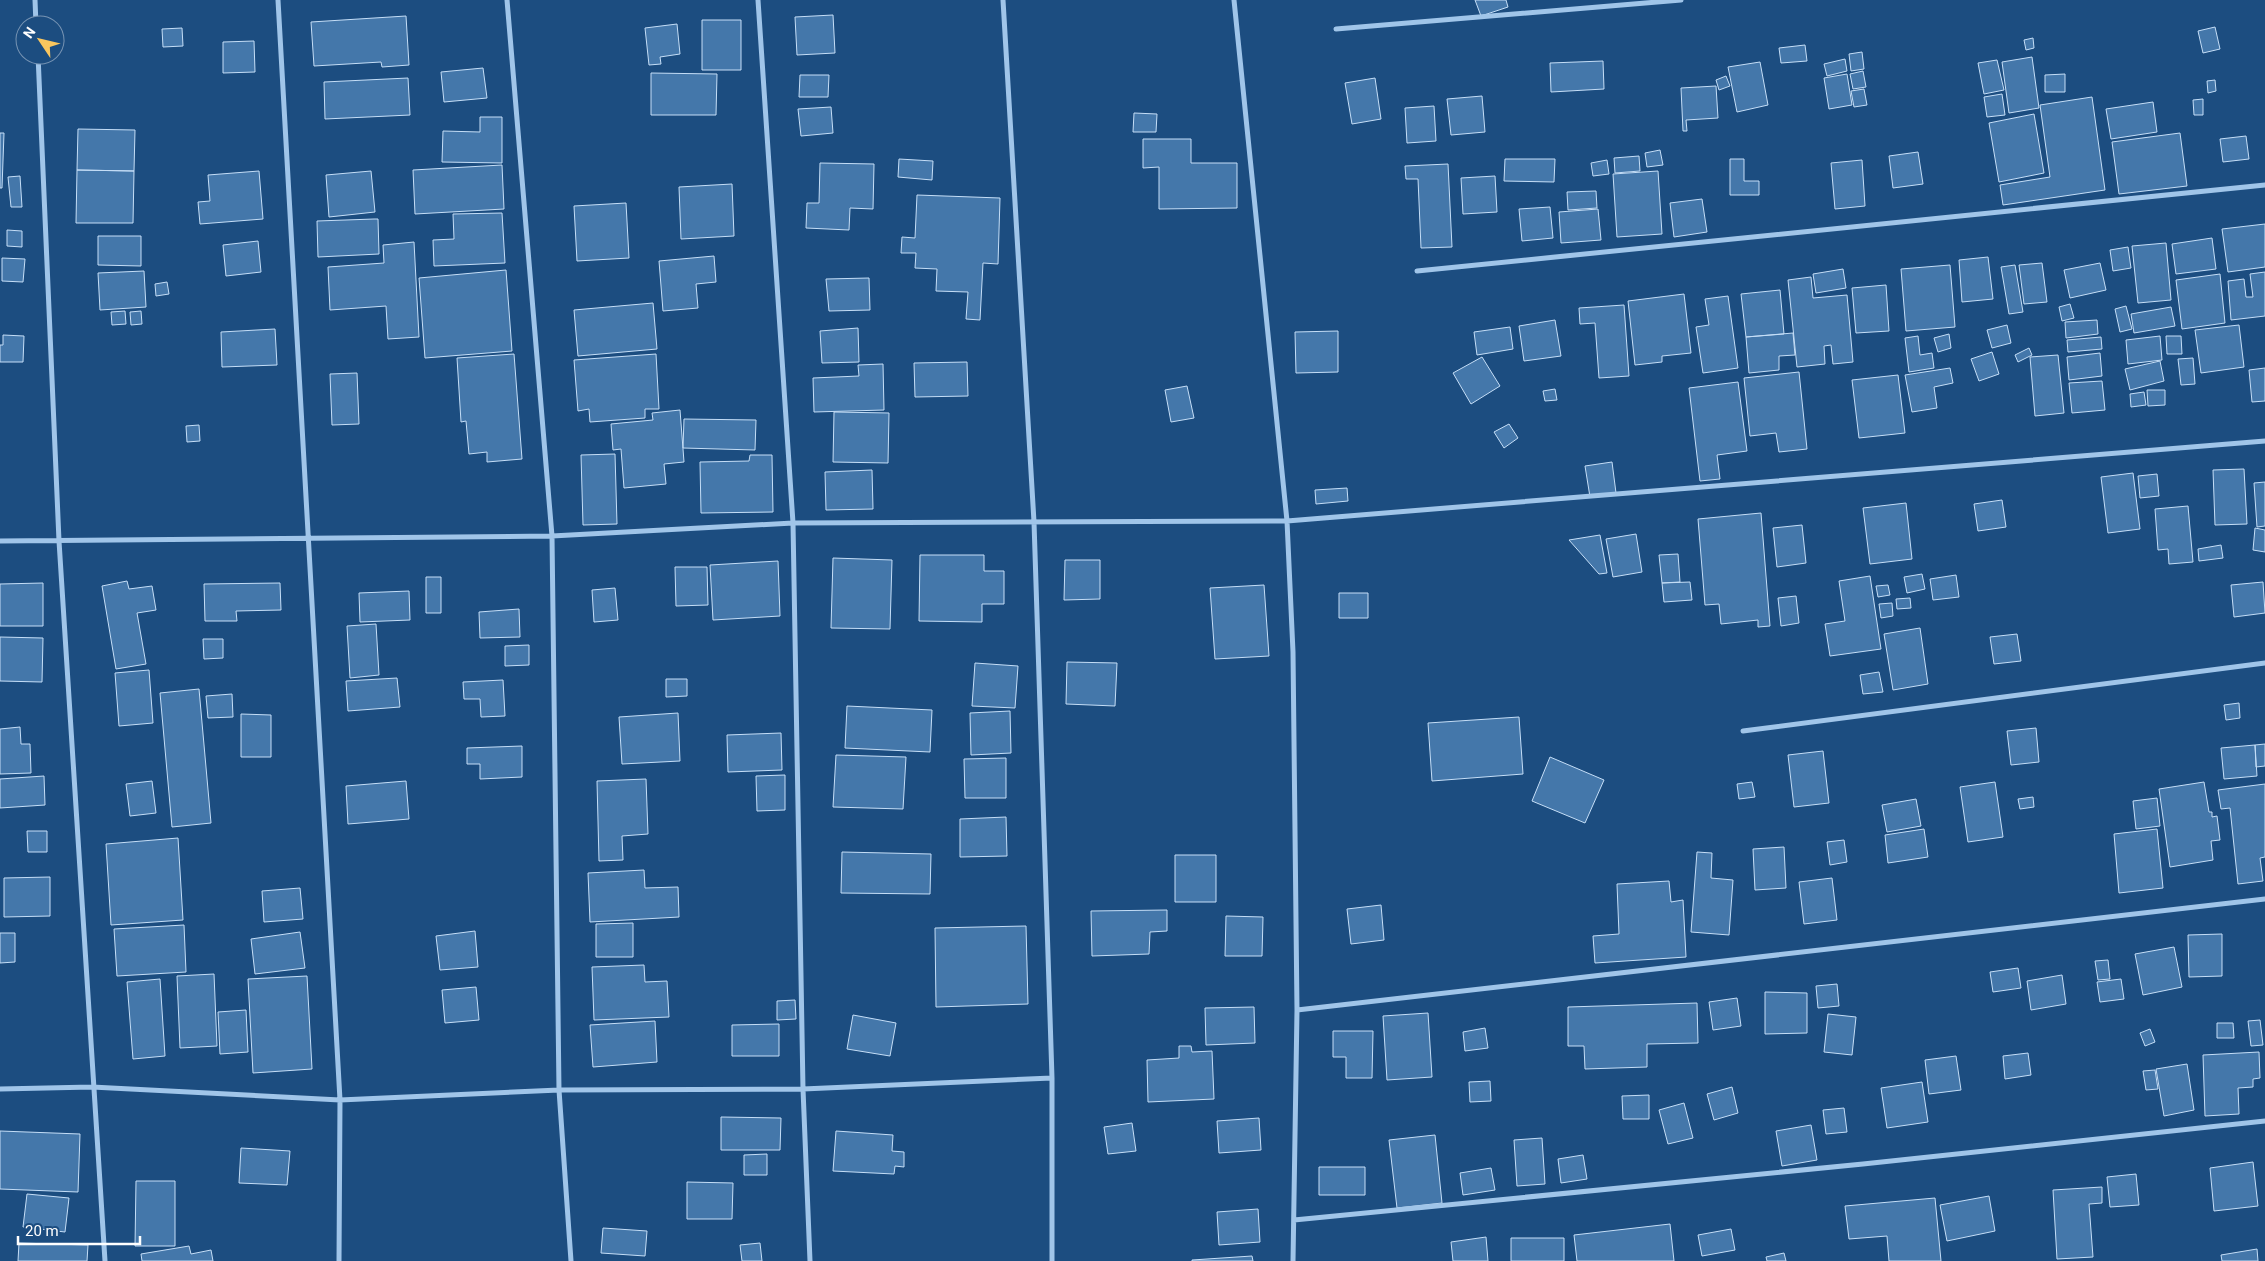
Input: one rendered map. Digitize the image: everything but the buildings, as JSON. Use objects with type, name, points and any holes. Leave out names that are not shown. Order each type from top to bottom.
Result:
[{"type":"street","points":[[35,0],[36,15]]},
{"type":"street","points":[[278,0],[340,1100],[340,1261]]},
{"type":"street","points":[[508,0],[552,536],[559,1090],[571,1261]]},
{"type":"street","points":[[758,0],[793,523],[802,1089],[810,1261]]},
{"type":"street","points":[[1003,0],[1034,522],[1052,1078],[1052,1261]]},
{"type":"street","points":[[1234,0],[1287,521],[1293,652],[1298,1010],[1293,1261]]},
{"type":"street","points":[[1336,29],[1681,0]]},
{"type":"street","points":[[38,65],[59,541],[104,1261]]},
{"type":"street","points":[[1417,271],[2265,185]]},
{"type":"street","points":[[0,541],[552,536],[793,523],[1287,521],[2265,441]]},
{"type":"street","points":[[1743,731],[2265,663]]},
{"type":"street","points":[[1298,1010],[2265,899]]},
{"type":"street","points":[[0,1088],[92,1087],[340,1100],[559,1090],[802,1089],[1052,1078]]},
{"type":"street","points":[[1294,1220],[1873,1163],[2265,1121]]}]
